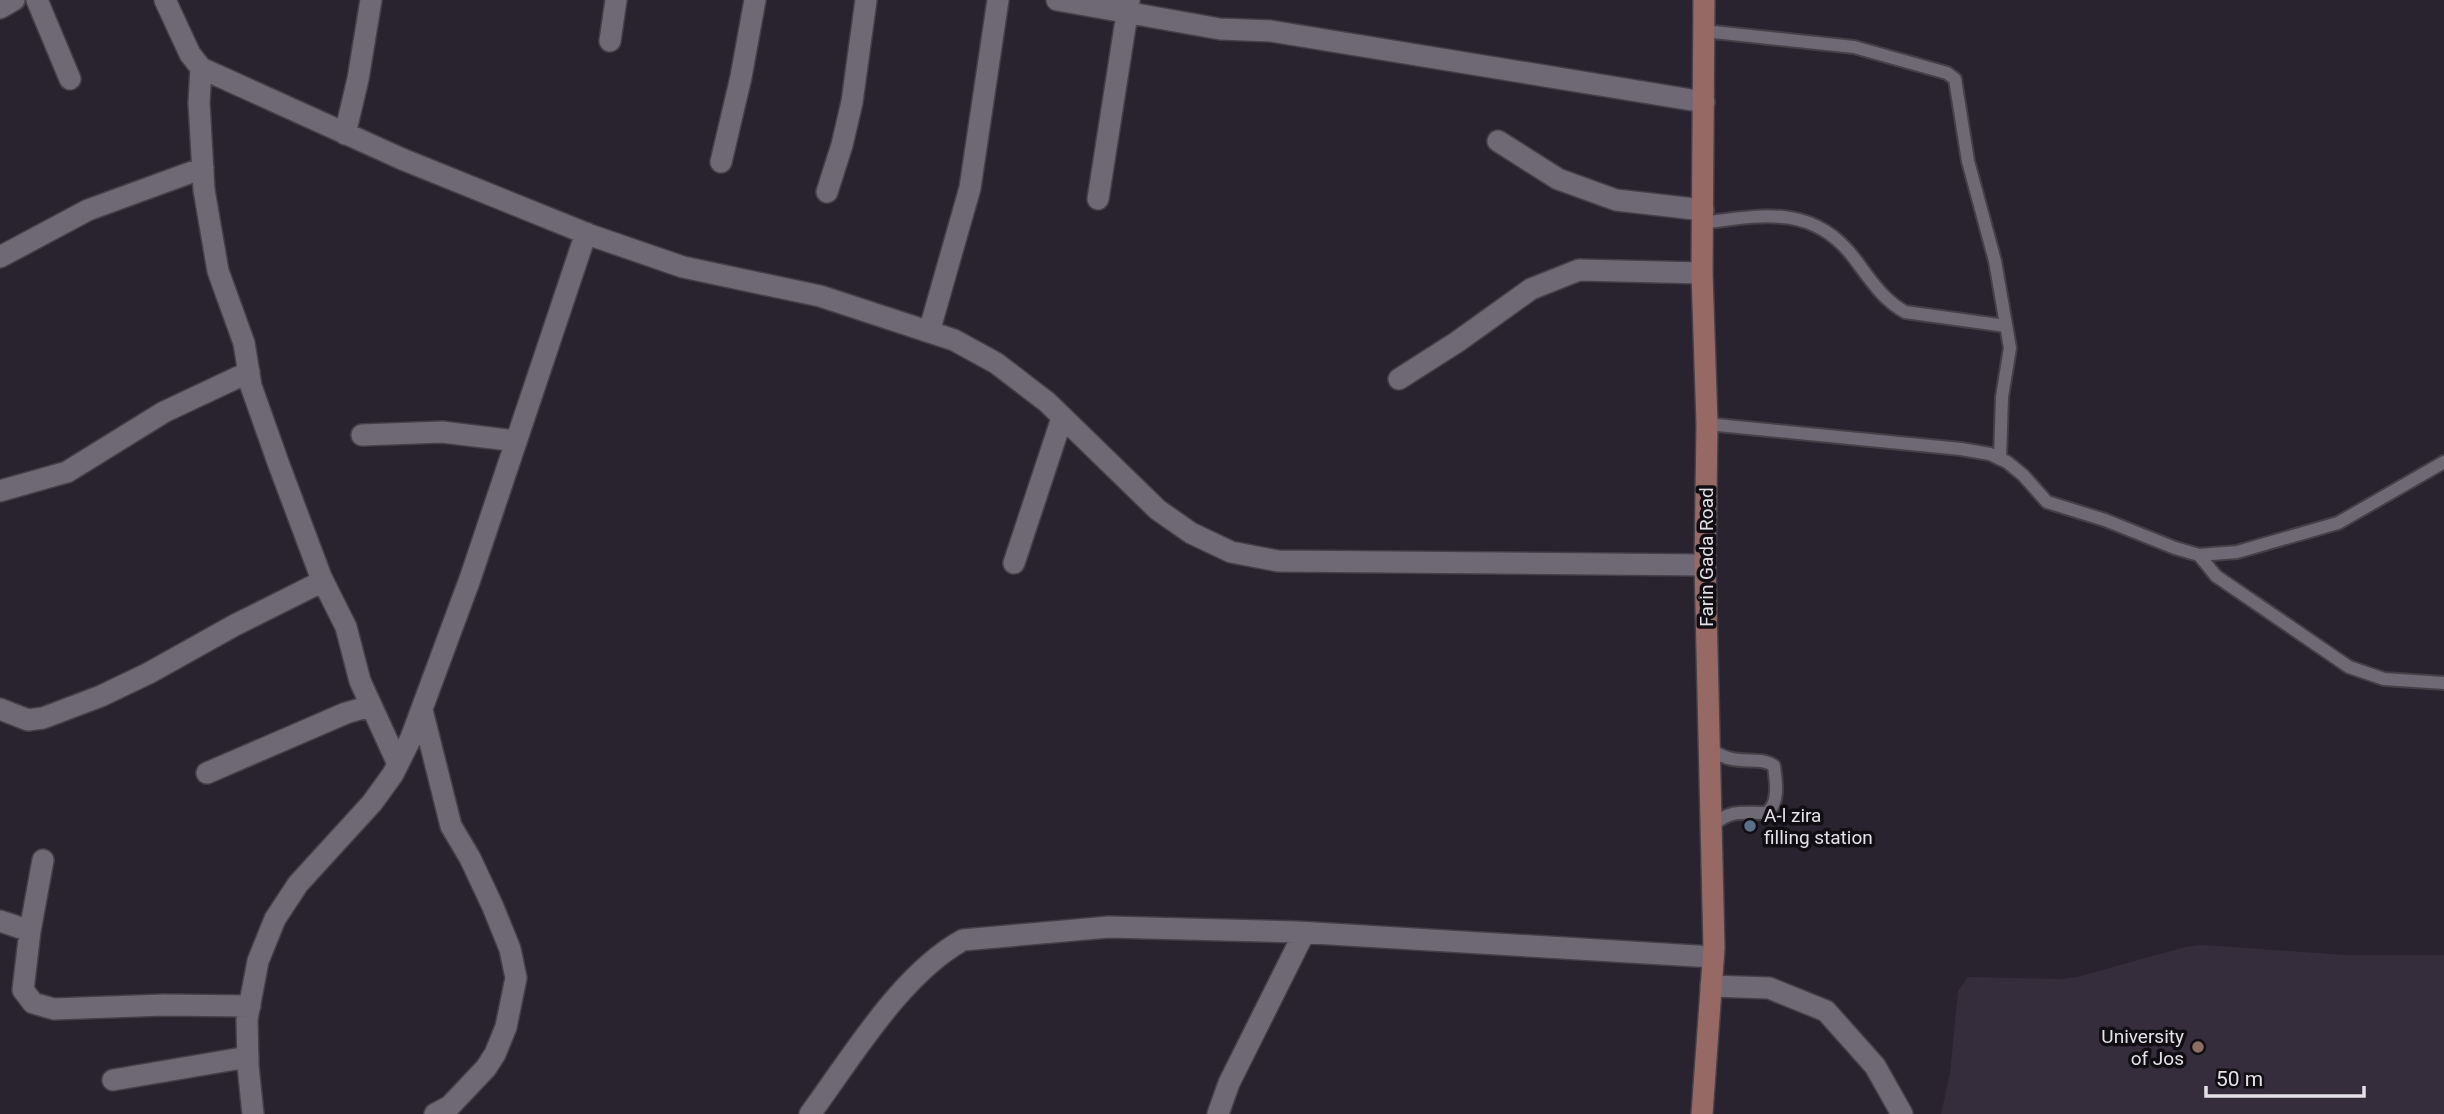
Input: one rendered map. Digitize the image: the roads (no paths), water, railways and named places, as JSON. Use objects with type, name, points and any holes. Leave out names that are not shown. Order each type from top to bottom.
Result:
[{"type":"main road","name":"Farin Gada Road","points":[[1702,1114],[1713,957],[1705,565],[1707,424],[1702,273],[1704,0]]},
{"type":"street","points":[[0,8],[14,0]]},
{"type":"street","points":[[37,0],[70,79]]},
{"type":"street","points":[[164,0],[190,54],[201,68],[345,134],[586,233],[683,267],[820,296],[954,340],[996,363],[1047,401],[1158,510],[1191,533],[1231,552],[1278,561],[1705,565]]},
{"type":"street","points":[[345,134],[358,79],[371,0]]},
{"type":"street","points":[[610,41],[616,0]]},
{"type":"street","points":[[721,162],[741,77],[755,0]]},
{"type":"street","points":[[827,192],[852,102],[866,0]]},
{"type":"street","points":[[929,332],[970,188],[998,0]]},
{"type":"street","points":[[1057,0],[1129,6],[1220,29],[1271,31],[1704,102]]},
{"type":"street","points":[[1098,199],[1129,6]]},
{"type":"street","points":[[201,68],[199,103],[204,190],[218,271],[243,343],[251,386],[275,452],[323,581],[346,627],[360,681],[398,764]]},
{"type":"street","points":[[1499,141],[1558,179],[1616,200],[1702,216]]},
{"type":"street","points":[[0,257],[88,210],[203,168]]},
{"type":"street","points":[[253,1114],[247,1019],[258,961],[275,919],[298,884],[372,803],[398,764],[422,710],[470,579],[586,233]]},
{"type":"street","points":[[1399,379],[1457,342],[1531,289],[1579,270],[1702,273]]},
{"type":"street","points":[[0,491],[67,472],[164,411],[249,372]]},
{"type":"street","points":[[1014,563],[1062,418]]},
{"type":"street","points":[[362,435],[442,432],[516,442]]},
{"type":"street","points":[[0,709],[29,720],[43,718],[101,696],[323,581]]},
{"type":"street","points":[[207,773],[346,713],[371,706]]},
{"type":"street","points":[[422,710],[452,826],[470,858],[497,918],[510,949],[516,978],[506,1027],[495,1054],[486,1068],[450,1106],[435,1114]]},
{"type":"street","points":[[43,860],[23,990],[33,1003],[54,1009],[164,1005],[250,1006]]},
{"type":"street","points":[[0,921],[30,931]]},
{"type":"street","points":[[810,1114],[897,996],[947,948],[963,940],[1109,927],[1304,933],[1713,957]]},
{"type":"street","points":[[1218,1114],[1229,1083],[1304,933]]},
{"type":"street","points":[[1711,986],[1769,988],[1826,1011],[1875,1066],[1902,1114]]},
{"type":"street","points":[[113,1080],[248,1057]]},
{"type":"lane","points":[[1704,32],[1854,47],[1947,73],[1955,79],[1968,161],[1995,261],[2010,348],[2002,397],[2000,459]]},
{"type":"lane","points":[[1702,216],[1766,215],[1818,225],[1842,242],[1891,304],[1906,312],[2006,326]]},
{"type":"lane","points":[[1707,424],[1990,454],[2023,475],[2047,502],[2199,555],[2237,552],[2338,523],[2444,462]]},
{"type":"lane","points":[[2199,555],[2216,576],[2349,667],[2384,679],[2444,684]]},
{"type":"lane","points":[[1710,748],[1720,757],[1734,761],[1769,762],[1774,766],[1775,773],[1775,805],[1771,810],[1766,813],[1731,813],[1712,826]]},
{"type":"place","name":"A-l zira filling station","points":[[1750,826]]},
{"type":"place","name":"University of Jos","points":[[2198,1047]]}]
